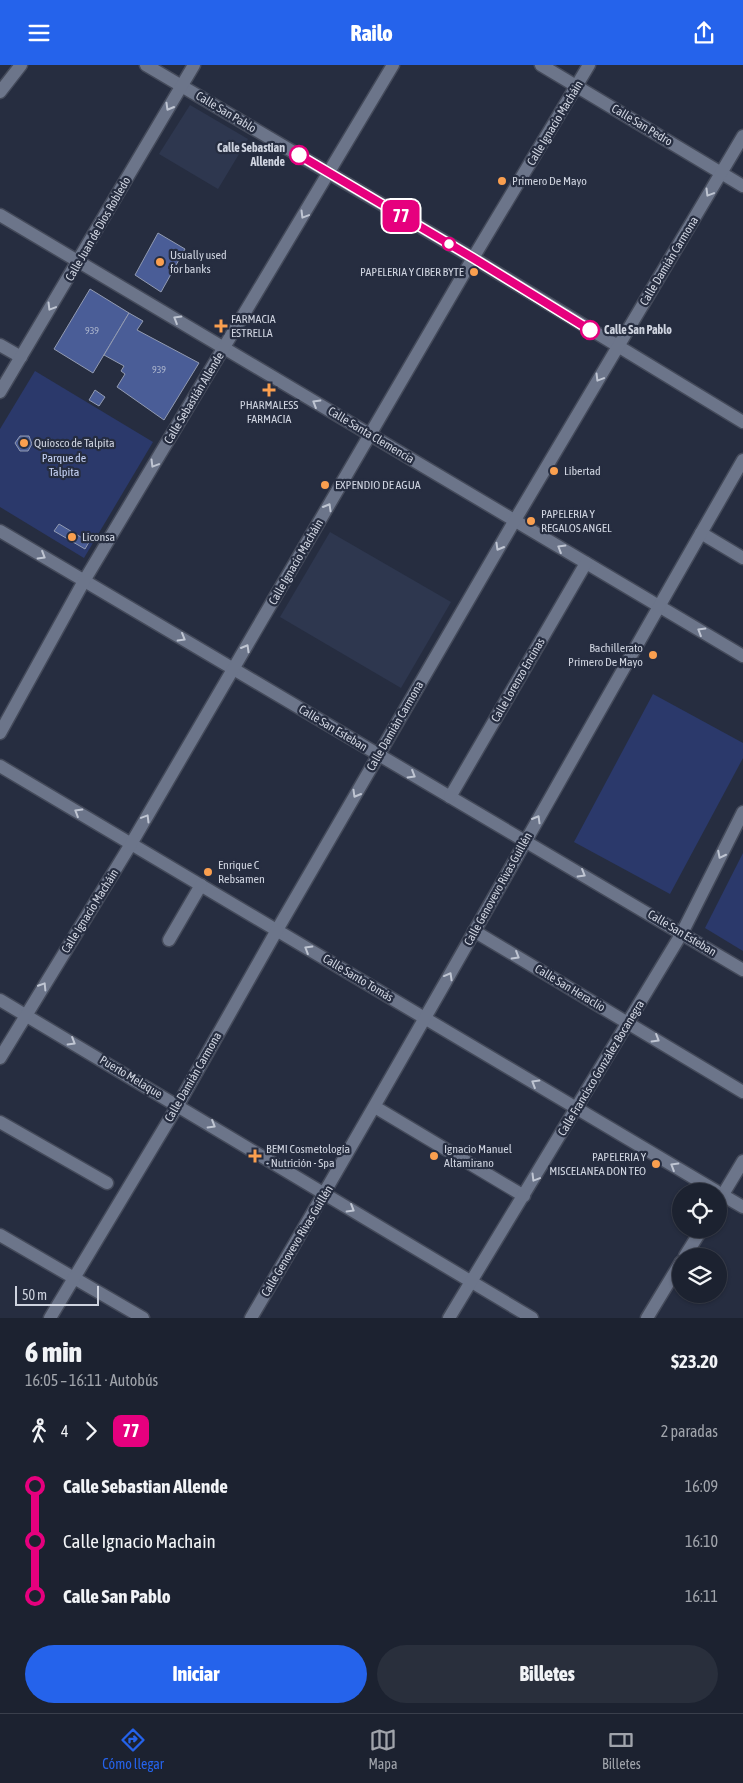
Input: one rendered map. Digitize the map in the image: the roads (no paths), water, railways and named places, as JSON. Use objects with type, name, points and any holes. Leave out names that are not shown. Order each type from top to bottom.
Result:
[{"type":"street","points":[[0,92],[21,65]]},
{"type":"street","name":"Calle San Pablo","points":[[146,65],[473,258],[743,422]]},
{"type":"street","name":"Calle Juan de Dios Robledo","points":[[0,392],[79,262],[194,65]]},
{"type":"street","name":"Calle Sebastián Allende","points":[[0,733],[84,581],[393,65]]},
{"type":"street","name":"Calle San Pedro","points":[[541,65],[743,186]]},
{"type":"street","name":"Calle Ignacio Macháin","points":[[0,1058],[131,844],[473,258],[590,65]]},
{"type":"street","name":"Calle Damián Carmona","points":[[50,1318],[178,1105],[514,520],[743,136]]},
{"type":"street","name":"Calle Santa Clemencia","points":[[0,215],[743,656]]},
{"type":"street","points":[[0,345],[21,357]]},
{"type":"street","name":"Calle Genovevo Rivas Guillén","points":[[251,1318],[375,1107],[524,841],[743,460]]},
{"type":"street","name":"Calle San Esteban","points":[[0,531],[743,970]]},
{"type":"street","points":[[701,533],[743,558]]},
{"type":"street","name":"Calle Lorenzo Encinas","points":[[450,797],[586,563]]},
{"type":"street","name":"Calle Santo Tomás","points":[[0,766],[577,1108],[699,1183]]},
{"type":"street","name":"Calle Francisco González Bocanegra","points":[[450,1318],[682,933],[743,812]]},
{"type":"street","points":[[170,940],[201,885]]},
{"type":"street","name":"Calle San Heraclio","points":[[474,931],[743,1092]]},
{"type":"street","name":"Puerto Melaque","points":[[0,1000],[532,1318]]},
{"type":"street","points":[[375,1107],[524,1196]]},
{"type":"street","points":[[0,1122],[107,1183]]},
{"type":"street","points":[[727,1184],[743,1161]]},
{"type":"street","name":"Calle Santo Tomás","points":[[727,1199],[743,1207]]},
{"type":"street","points":[[0,1235],[143,1318]]},
{"type":"street","points":[[647,1318],[672,1277]]},
{"type":"place","name":"Calle Sebastian Allende","points":[[299,155]]},
{"type":"place","name":"Primero De Mayo","points":[[502,181]]},
{"type":"place","name":"Usually used for banks","points":[[160,262]]},
{"type":"place","name":"PAPELERIA Y CIBER BYTE","points":[[474,272]]},
{"type":"place","name":"FARMACIA ESTRELLA","points":[[221,326]]},
{"type":"place","name":"Calle San Pablo","points":[[590,330]]},
{"type":"place","name":"PHARMALESS FARMACIA","points":[[269,390]]},
{"type":"place","name":"Quiosco de Talpita","points":[[24,443]]},
{"type":"place","name":"Libertad","points":[[554,471]]},
{"type":"place","name":"EXPENDIO DE AGUA","points":[[325,485]]},
{"type":"place","name":"PAPELERIA Y REGALOS ANGEL","points":[[531,521]]},
{"type":"place","name":"Liconsa","points":[[72,537]]},
{"type":"place","name":"Bachillerato Primero De Mayo","points":[[653,655]]},
{"type":"place","name":"Enrique C Rebsamen","points":[[208,872]]},
{"type":"place","name":"BEMI Cosmetología - Nutrición - Spa","points":[[255,1156]]},
{"type":"place","name":"Ignacio Manuel Altamirano","points":[[434,1156]]},
{"type":"place","name":"PAPELERIA Y MISCELANEA DON TEO","points":[[656,1164]]},
{"type":"park label","name":"Parque de Talpita","points":[[64,465]]}]
